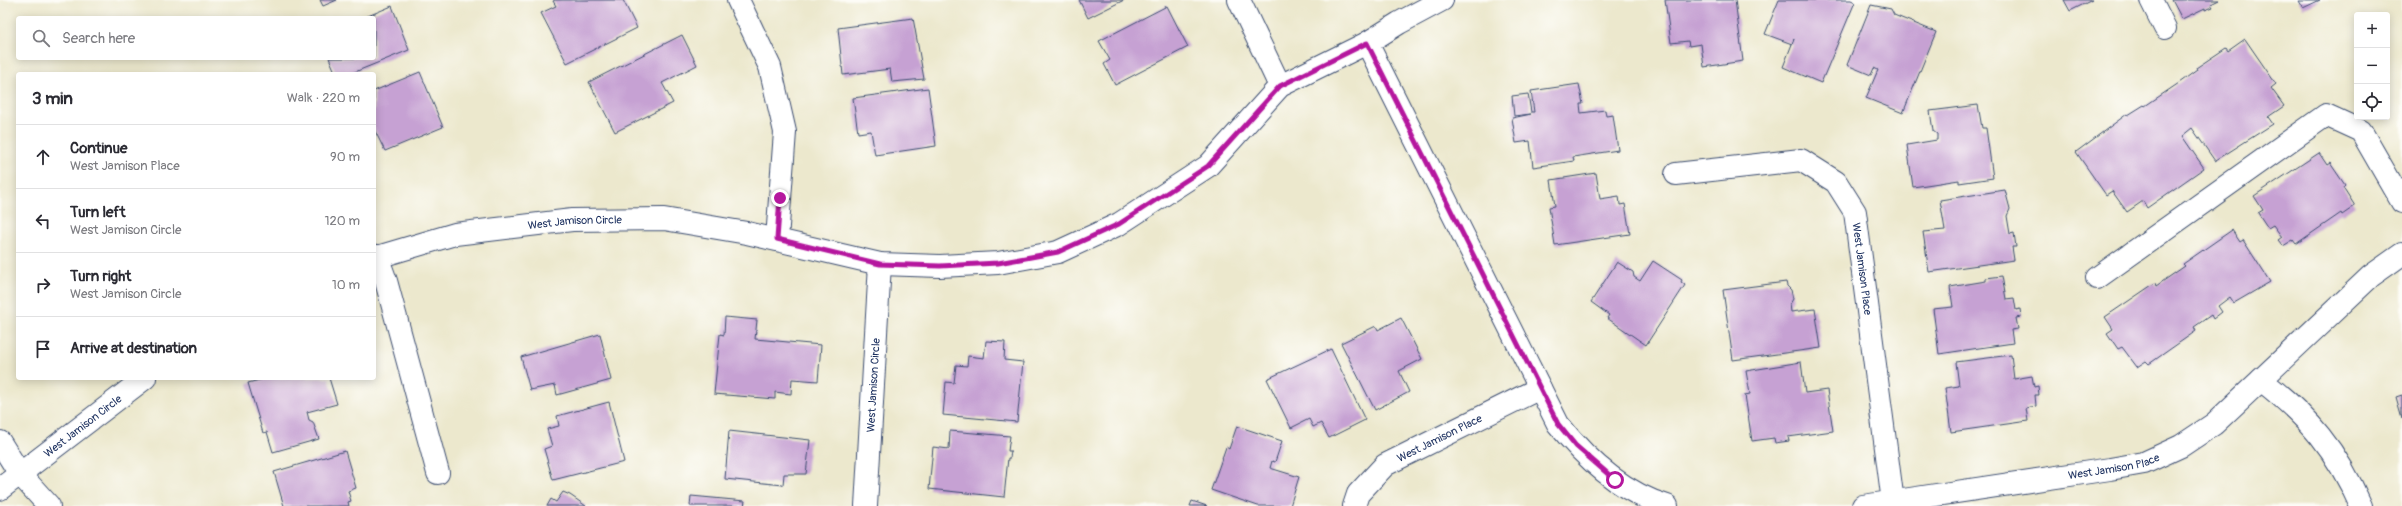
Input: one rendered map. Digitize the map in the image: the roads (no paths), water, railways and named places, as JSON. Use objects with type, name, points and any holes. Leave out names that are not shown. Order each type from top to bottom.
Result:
[{"type":"street","points":[[738,0],[770,68],[785,132],[777,239]]},
{"type":"street","points":[[1238,0],[1280,86]]},
{"type":"street","name":"West Jamison Circle","points":[[376,257],[455,234],[572,220],[664,219],[777,239],[880,264],[940,266],[998,263],[1058,252],[1119,224],[1208,166],[1280,86],[1367,43],[1398,23],[1442,0]]},
{"type":"street","points":[[2151,0],[2165,28]]},
{"type":"street","points":[[1367,43],[1558,424],[1576,446],[1615,480],[1667,506]]},
{"type":"street","points":[[2097,278],[2326,115],[2361,131],[2402,202]]},
{"type":"street","name":"West Jamison Place","points":[[1676,174],[1801,160],[1836,182],[1840,188],[1855,212],[1893,502]]},
{"type":"street","name":"West Jamison Place","points":[[1863,506],[2110,470],[2144,462],[2181,446],[2214,424],[2371,276],[2402,254]]},
{"type":"street","points":[[376,257],[386,281],[438,473]]},
{"type":"street","name":"West Jamison Circle","points":[[866,506],[880,264]]},
{"type":"street","name":"West Jamison Circle","points":[[0,489],[142,380]]},
{"type":"street","points":[[2261,380],[2286,399],[2323,437],[2348,476],[2361,506]]},
{"type":"street","name":"West Jamison Place","points":[[1354,506],[1358,494],[1385,464],[1540,388]]},
{"type":"street","points":[[0,442],[20,474],[49,506]]}]
